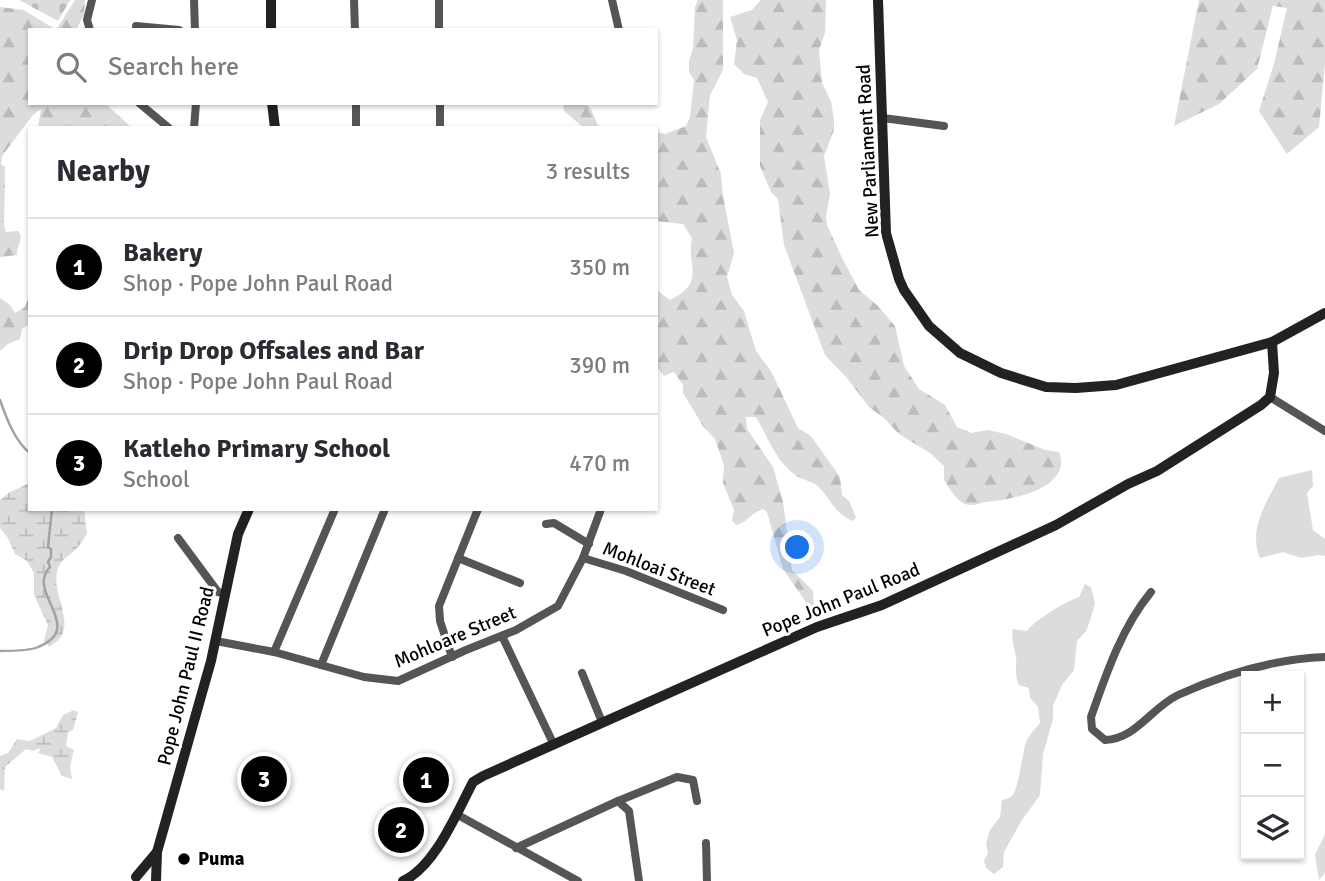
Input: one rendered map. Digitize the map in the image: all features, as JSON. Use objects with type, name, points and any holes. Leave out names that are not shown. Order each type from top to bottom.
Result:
[{"type":"main road","points":[[271,0],[271,28]]},
{"type":"main road","name":"New Parliament Road","points":[[878,0],[884,217],[899,279],[929,326],[960,353],[991,369],[1033,384],[1076,388],[1116,385],[1272,342],[1325,313]]},
{"type":"main road","points":[[272,105],[275,126]]},
{"type":"main road","points":[[1270,397],[1274,373],[1272,342]]},
{"type":"main road","name":"Pope John Paul Road","points":[[410,880],[434,853],[473,782],[553,743],[817,627],[883,604],[1056,525],[1128,484],[1157,471],[1270,397]]},
{"type":"main road","name":"Pope John Paul II Road","points":[[157,852],[216,640],[238,534],[248,511]]},
{"type":"main road","points":[[130,879],[157,852]]},
{"type":"main road","points":[[130,879],[147,877],[155,881],[157,852]]},
{"type":"street","points":[[89,28],[87,20],[92,0]]},
{"type":"street","points":[[194,0],[195,28]]},
{"type":"street","points":[[354,0],[355,28]]},
{"type":"street","points":[[439,0],[439,28]]},
{"type":"street","points":[[612,0],[619,28]]},
{"type":"street","points":[[136,26],[158,28]]},
{"type":"street","points":[[141,105],[167,126]]},
{"type":"street","points":[[194,126],[197,105]]},
{"type":"street","points":[[356,105],[356,126]]},
{"type":"street","points":[[440,105],[440,126]]},
{"type":"street","points":[[883,118],[944,126]]},
{"type":"street","points":[[1270,397],[1325,430]]},
{"type":"street","points":[[274,652],[334,511]]},
{"type":"street","points":[[321,665],[383,511]]},
{"type":"street","points":[[452,657],[440,621],[439,606],[477,511]]},
{"type":"street","name":"Mohloare Street","points":[[216,640],[274,652],[364,677],[398,681],[502,636],[558,606],[583,558],[600,511]]},
{"type":"street","points":[[546,524],[555,523],[589,544]]},
{"type":"street","points":[[178,538],[218,592],[226,594]]},
{"type":"street","points":[[458,558],[520,583]]},
{"type":"street","name":"Mohloai Street","points":[[583,558],[626,571],[723,610]]},
{"type":"street","points":[[1151,592],[1138,607],[1122,638],[1091,717],[1092,729],[1105,740],[1116,740],[1128,734],[1176,696],[1231,674],[1267,664],[1325,657]]},
{"type":"street","points":[[502,636],[553,743]]},
{"type":"street","points":[[582,673],[602,722]]},
{"type":"street","points":[[516,848],[677,777],[693,780],[697,801]]},
{"type":"street","points":[[618,801],[629,811],[639,881]]},
{"type":"street","points":[[456,814],[578,881]]},
{"type":"street","points":[[706,843],[707,881]]},
{"type":"green space","points":[[19,0],[70,0],[58,21]]},
{"type":"green space","points":[[75,0],[85,0],[84,15],[77,28],[57,28]]},
{"type":"green space","points":[[698,0],[723,0],[723,70],[710,95],[706,137],[721,174],[734,253],[727,277],[732,295],[744,311],[756,351],[771,371],[798,428],[811,436],[840,477],[842,495],[849,501],[856,517],[853,521],[842,515],[819,487],[788,469],[756,417],[746,417],[747,429],[773,467],[783,502],[792,570],[813,591],[814,606],[810,608],[783,569],[767,512],[759,510],[736,525],[732,520],[734,510],[723,483],[724,465],[715,439],[703,426],[674,372],[664,376],[658,368],[658,291],[670,300],[688,287],[693,273],[692,238],[683,224],[658,221],[658,132],[665,134],[686,126],[690,117],[694,80],[689,72],[689,61],[693,48],[695,7]]},
{"type":"green space","points":[[761,0],[826,0],[825,33],[819,50],[822,83],[831,101],[834,120],[834,130],[824,156],[830,194],[827,225],[859,290],[877,305],[895,326],[904,366],[919,389],[945,405],[957,427],[971,433],[988,430],[1006,434],[1045,450],[1059,452],[1061,464],[1057,475],[1038,490],[973,505],[962,502],[944,480],[944,466],[930,453],[899,434],[869,407],[825,355],[784,245],[778,199],[771,192],[760,166],[760,120],[768,102],[757,78],[744,74],[734,64],[737,40],[730,17],[752,10]]},
{"type":"green space","points":[[1199,0],[1325,0],[1325,63],[1319,127],[1287,154],[1259,111],[1274,64],[1287,8],[1273,6],[1257,69],[1219,104],[1174,126]]},
{"type":"green space","points":[[0,7],[24,10],[53,28],[28,28],[28,105],[107,105],[130,126],[38,126],[41,109],[33,115],[2,156],[1,164],[5,167],[4,225],[6,232],[18,231],[21,237],[17,255],[0,257]]},
{"type":"green space","points":[[563,105],[587,105],[598,126],[582,126],[564,111]]},
{"type":"green space","points":[[0,298],[10,305],[15,313],[25,307],[28,299],[28,325],[22,329],[20,339],[0,351]]},
{"type":"green space","points":[[1312,470],[1313,486],[1307,493],[1313,530],[1325,539],[1325,556],[1301,558],[1283,552],[1260,558],[1257,527],[1279,478]]},
{"type":"green space","points":[[28,484],[28,511],[84,511],[87,534],[78,548],[63,560],[58,568],[56,581],[63,613],[63,632],[59,640],[49,646],[44,641],[48,625],[34,595],[34,573],[27,561],[15,554],[0,528],[0,500]]},
{"type":"green space","points":[[1085,584],[1091,587],[1095,603],[1086,631],[1077,641],[1074,670],[1062,685],[1053,706],[1053,719],[1043,754],[1040,795],[1004,852],[1003,867],[994,874],[986,868],[984,861],[988,853],[986,843],[990,830],[1000,817],[1002,800],[1014,792],[1026,742],[1040,723],[1038,707],[1030,698],[1029,688],[1019,685],[1017,681],[1013,629],[1027,631],[1051,611],[1079,597]]},
{"type":"green space","points":[[74,710],[78,712],[73,730],[68,732],[66,746],[74,750],[70,766],[72,779],[62,776],[52,757],[38,753],[41,748],[33,751],[26,749],[5,767],[4,791],[0,789],[0,756],[8,753],[17,739],[30,741],[56,728],[63,715]]},
{"type":"green space","points":[[1325,834],[1325,873],[1319,880],[1315,855]]},
{"type":"waterway","points":[[0,400],[15,436],[28,451]]},
{"type":"waterway","points":[[0,651],[38,647],[52,639],[57,630],[57,620],[44,588],[44,577],[50,567],[48,562],[51,549],[48,547],[52,511]]},
{"type":"place","name":"Katleho Primary School","points":[[264,779]]},
{"type":"place","name":"Bakery","points":[[426,780]]},
{"type":"place","name":"Drip Drop Offsales and Bar","points":[[401,830]]},
{"type":"place","name":"Puma","points":[[184,859]]}]
